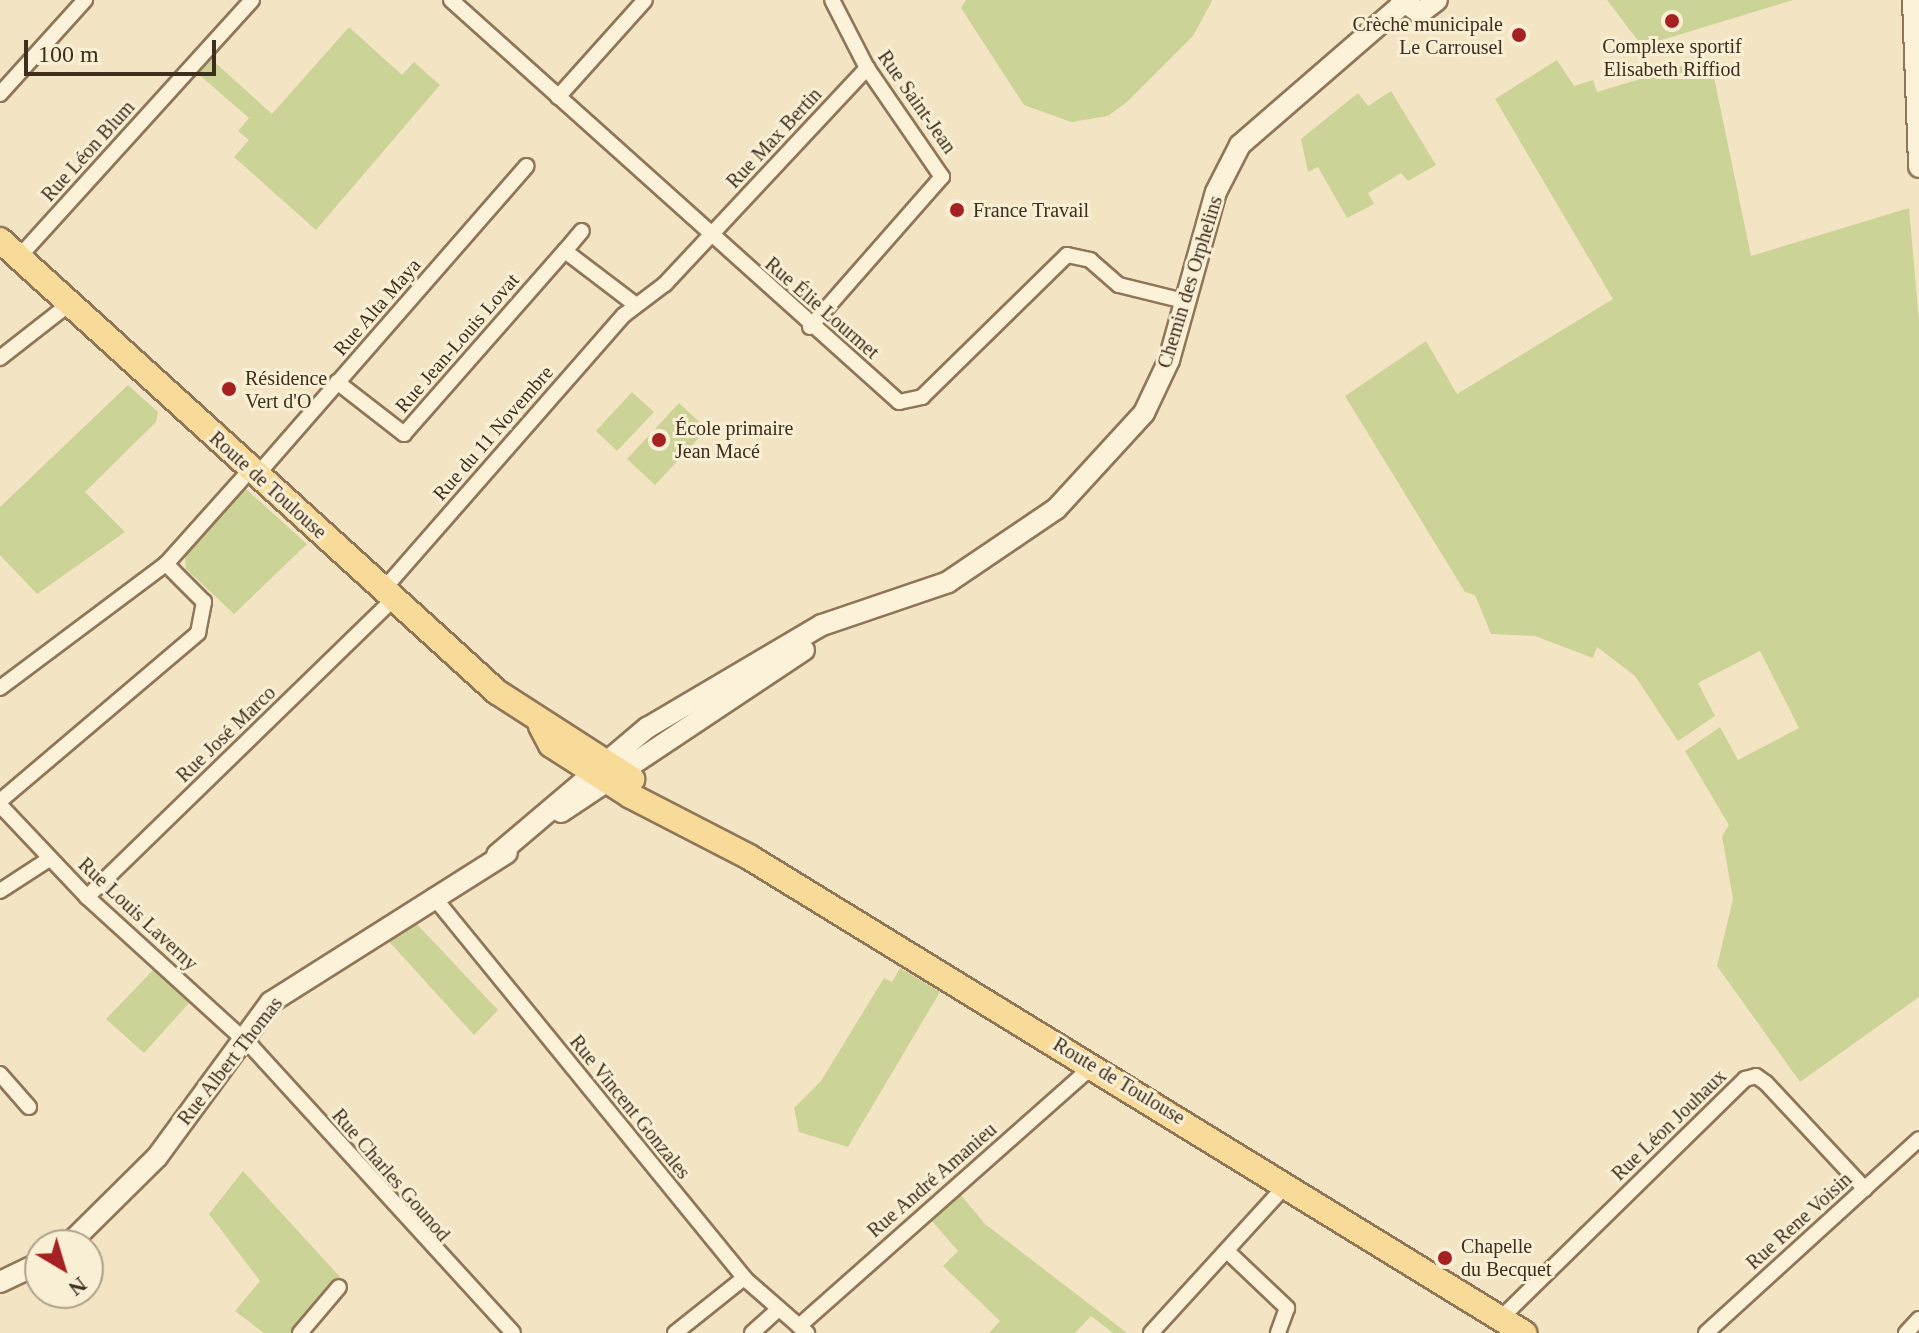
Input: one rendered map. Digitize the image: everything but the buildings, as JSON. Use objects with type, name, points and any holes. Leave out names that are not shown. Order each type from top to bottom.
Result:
[{"type":"main road","name":"Route de Toulouse","points":[[0,240],[388,594],[541,726],[551,745],[604,770],[692,832],[710,835],[1287,1184],[1524,1333]]},
{"type":"street","points":[[0,94],[85,0]]},
{"type":"street","name":"Rue Léon Blum","points":[[19,257],[252,0]]},
{"type":"street","name":"Rue Élie Lourmet","points":[[451,0],[894,400],[907,403],[922,397],[1067,255],[1090,260],[1119,285],[1188,302]]},
{"type":"street","points":[[558,97],[645,0]]},
{"type":"street","name":"Rue Saint-Jean","points":[[810,327],[942,177],[869,71],[832,0]]},
{"type":"street","points":[[1402,2],[1420,13],[1437,0]]},
{"type":"street","points":[[1913,0],[1919,167]]},
{"type":"street","name":"Chemin des Orphelins","points":[[604,770],[850,618],[948,582],[1056,509],[1144,413],[1188,302],[1216,192],[1240,145],[1402,2]]},
{"type":"street","name":"Rue Max Bertin","points":[[636,305],[711,236],[869,71]]},
{"type":"street","name":"Rue Alta Maya","points":[[0,688],[166,564],[337,382],[527,166]]},
{"type":"street","name":"Rue Jean-Louis Lovat","points":[[337,382],[404,434],[582,231]]},
{"type":"street","points":[[565,251],[636,305]]},
{"type":"street","points":[[0,358],[69,304]]},
{"type":"street","name":"Rue du 11 Novembre","points":[[388,594],[636,305]]},
{"type":"street","points":[[49,859],[0,803],[198,633],[204,602],[166,564]]},
{"type":"street","name":"Rue José Marco","points":[[87,897],[388,594]]},
{"type":"street","name":"Rue Albert Thomas","points":[[84,1229],[157,1157],[243,1038],[281,993],[497,855],[604,770]]},
{"type":"street","name":"Rue Louis Laverny","points":[[0,891],[49,859],[243,1038]]},
{"type":"street","name":"Rue Vincent Gonzales","points":[[433,896],[744,1278],[803,1329]]},
{"type":"street","name":"Rue Charles Gounod","points":[[243,1038],[513,1333]]},
{"type":"street","name":"Rue André Amanieu","points":[[803,1329],[1093,1066]]},
{"type":"street","points":[[0,1074],[29,1107]]},
{"type":"street","name":"Rue Léon Jouhaux","points":[[1501,1318],[1745,1079],[1756,1076],[1766,1083],[1865,1189]]},
{"type":"street","name":"Rue Rene Voisin","points":[[1706,1333],[1919,1139]]},
{"type":"street","points":[[1151,1333],[1287,1184]]},
{"type":"street","points":[[1227,1251],[1287,1308],[1278,1333]]},
{"type":"street","points":[[0,1282],[24,1271]]},
{"type":"street","points":[[675,1333],[744,1278]]},
{"type":"street","points":[[300,1333],[339,1287]]},
{"type":"street","points":[[752,1333],[779,1309]]},
{"type":"street","points":[[1906,1333],[1919,1319]]},
{"type":"green space","points":[[966,0],[1212,1],[1193,36],[1127,102],[1108,116],[1071,122],[1024,105],[961,8]]},
{"type":"green space","name":"Complexe sportif Elisabeth Riffiod","points":[[1607,0],[1793,0],[1642,46]]},
{"type":"green space","points":[[349,27],[402,75],[414,62],[440,85],[316,230],[234,157],[249,140],[238,131],[249,118],[196,72],[209,57],[272,114]]},
{"type":"green space","points":[[1710,58],[1751,256],[1909,208],[1919,321],[1919,997],[1800,1082],[1717,966],[1733,899],[1722,836],[1729,825],[1685,751],[1720,727],[1738,760],[1799,728],[1760,651],[1698,683],[1715,716],[1678,741],[1635,676],[1597,647],[1593,658],[1535,636],[1491,634],[1475,595],[1465,592],[1345,396],[1426,341],[1457,394],[1613,299],[1495,99],[1557,60],[1574,86],[1593,80],[1597,92]]},
{"type":"green space","points":[[1391,91],[1436,165],[1408,181],[1401,173],[1368,193],[1374,204],[1347,218],[1318,167],[1308,172],[1301,139],[1358,93],[1368,106]]},
{"type":"green space","points":[[128,385],[158,412],[156,422],[85,492],[125,532],[37,594],[0,555],[0,507]]},
{"type":"green space","points":[[632,392],[654,412],[617,451],[596,431]]},
{"type":"green space","points":[[679,403],[707,429],[655,485],[627,459]]},
{"type":"green space","points":[[246,489],[307,544],[234,614],[186,569],[185,556]]},
{"type":"green space","points":[[412,919],[498,1010],[474,1035],[385,937]]},
{"type":"green space","points":[[900,968],[940,992],[848,1147],[799,1132],[794,1108],[821,1081],[884,978],[892,982]]},
{"type":"green space","points":[[153,970],[189,1003],[144,1053],[106,1019]]},
{"type":"green space","points":[[243,1171],[341,1278],[295,1333],[264,1333],[235,1311],[260,1281],[209,1214]]},
{"type":"green space","points":[[960,1194],[985,1224],[1127,1333],[1113,1333],[1091,1316],[1075,1333],[989,1333],[1000,1321],[943,1266],[958,1251],[931,1220]]},
{"type":"place","name":"Complexe sportif Elisabeth Riffiod","points":[[1672,21]]},
{"type":"place","name":"Crèche municipale Le Carrousel","points":[[1519,35]]},
{"type":"place","name":"France Travail","points":[[957,210]]},
{"type":"place","name":"Résidence Vert d'O","points":[[229,389]]},
{"type":"place","name":"École primaire Jean Macé","points":[[659,440]]},
{"type":"place","name":"Chapelle du Becquet","points":[[1445,1258]]}]
